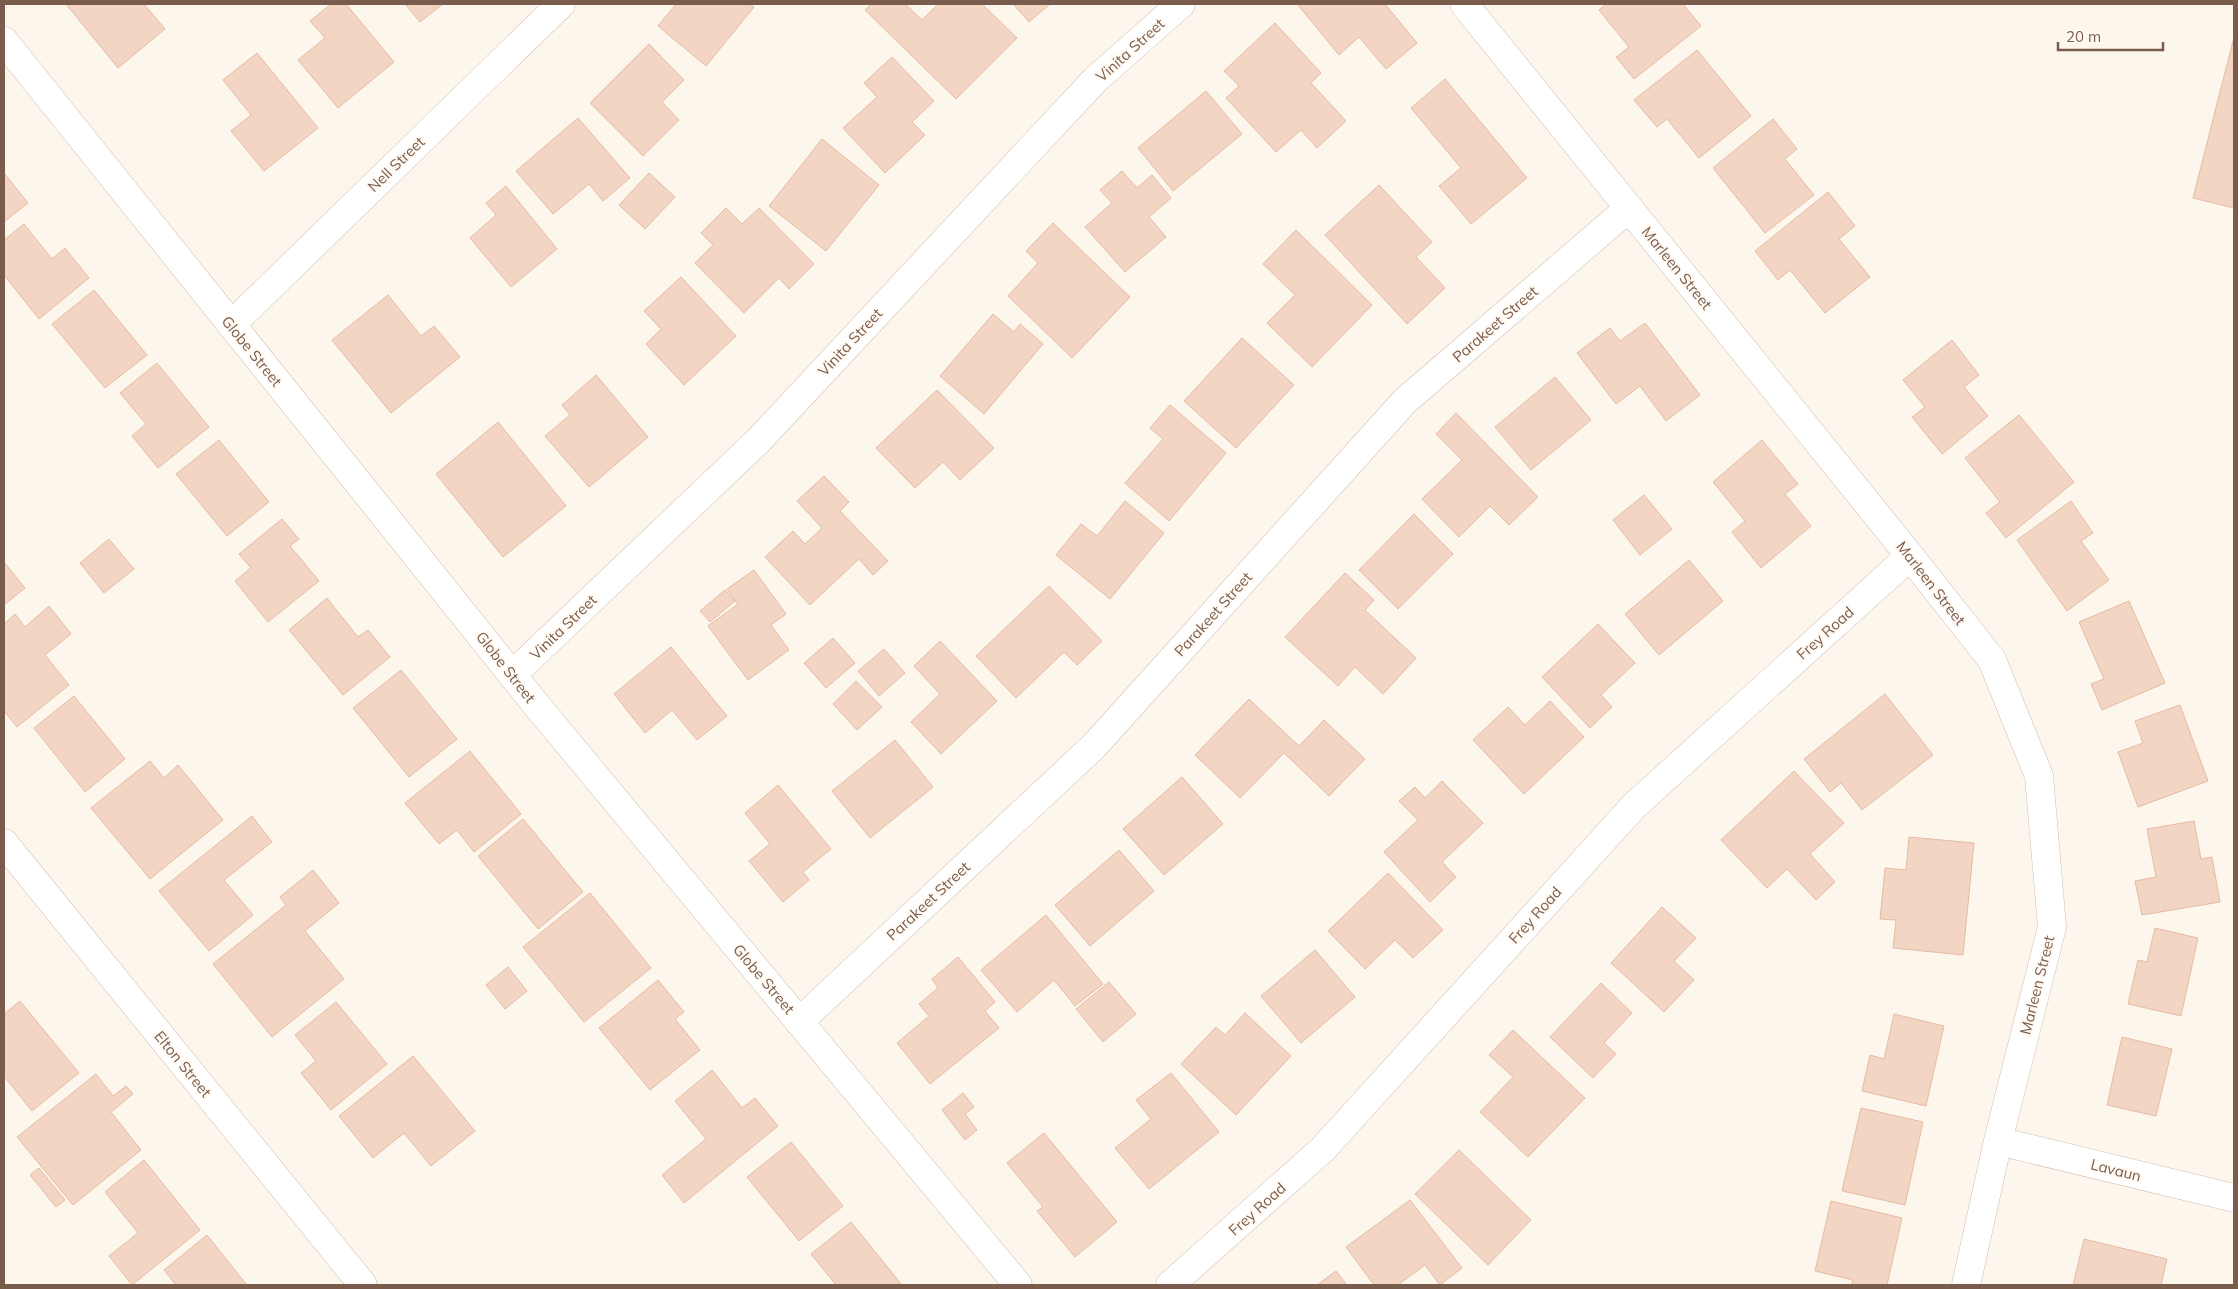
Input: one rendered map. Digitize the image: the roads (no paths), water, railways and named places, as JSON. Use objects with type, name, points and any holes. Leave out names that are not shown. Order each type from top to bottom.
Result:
[{"type":"street","name":"Nell Street","points":[[230,324],[561,4]]},
{"type":"street","name":"Vinita Street","points":[[513,674],[758,441],[1095,80],[1181,4]]},
{"type":"street","name":"Marleen Street","points":[[1464,4],[1992,660],[2038,776],[2052,927],[1998,1141],[1966,1285]]},
{"type":"street","name":"Globe Street","points":[[4,41],[544,715],[1018,1285]]},
{"type":"street","name":"Parakeet Street","points":[[799,1022],[1094,746],[1405,401],[1628,208]]},
{"type":"street","name":"Frey Road","points":[[1170,1285],[1324,1149],[1634,806],[1910,556]]},
{"type":"street","name":"Elton Street","points":[[4,842],[363,1285]]},
{"type":"street","name":"Lavaun","points":[[1998,1141],[2234,1198]]}]
